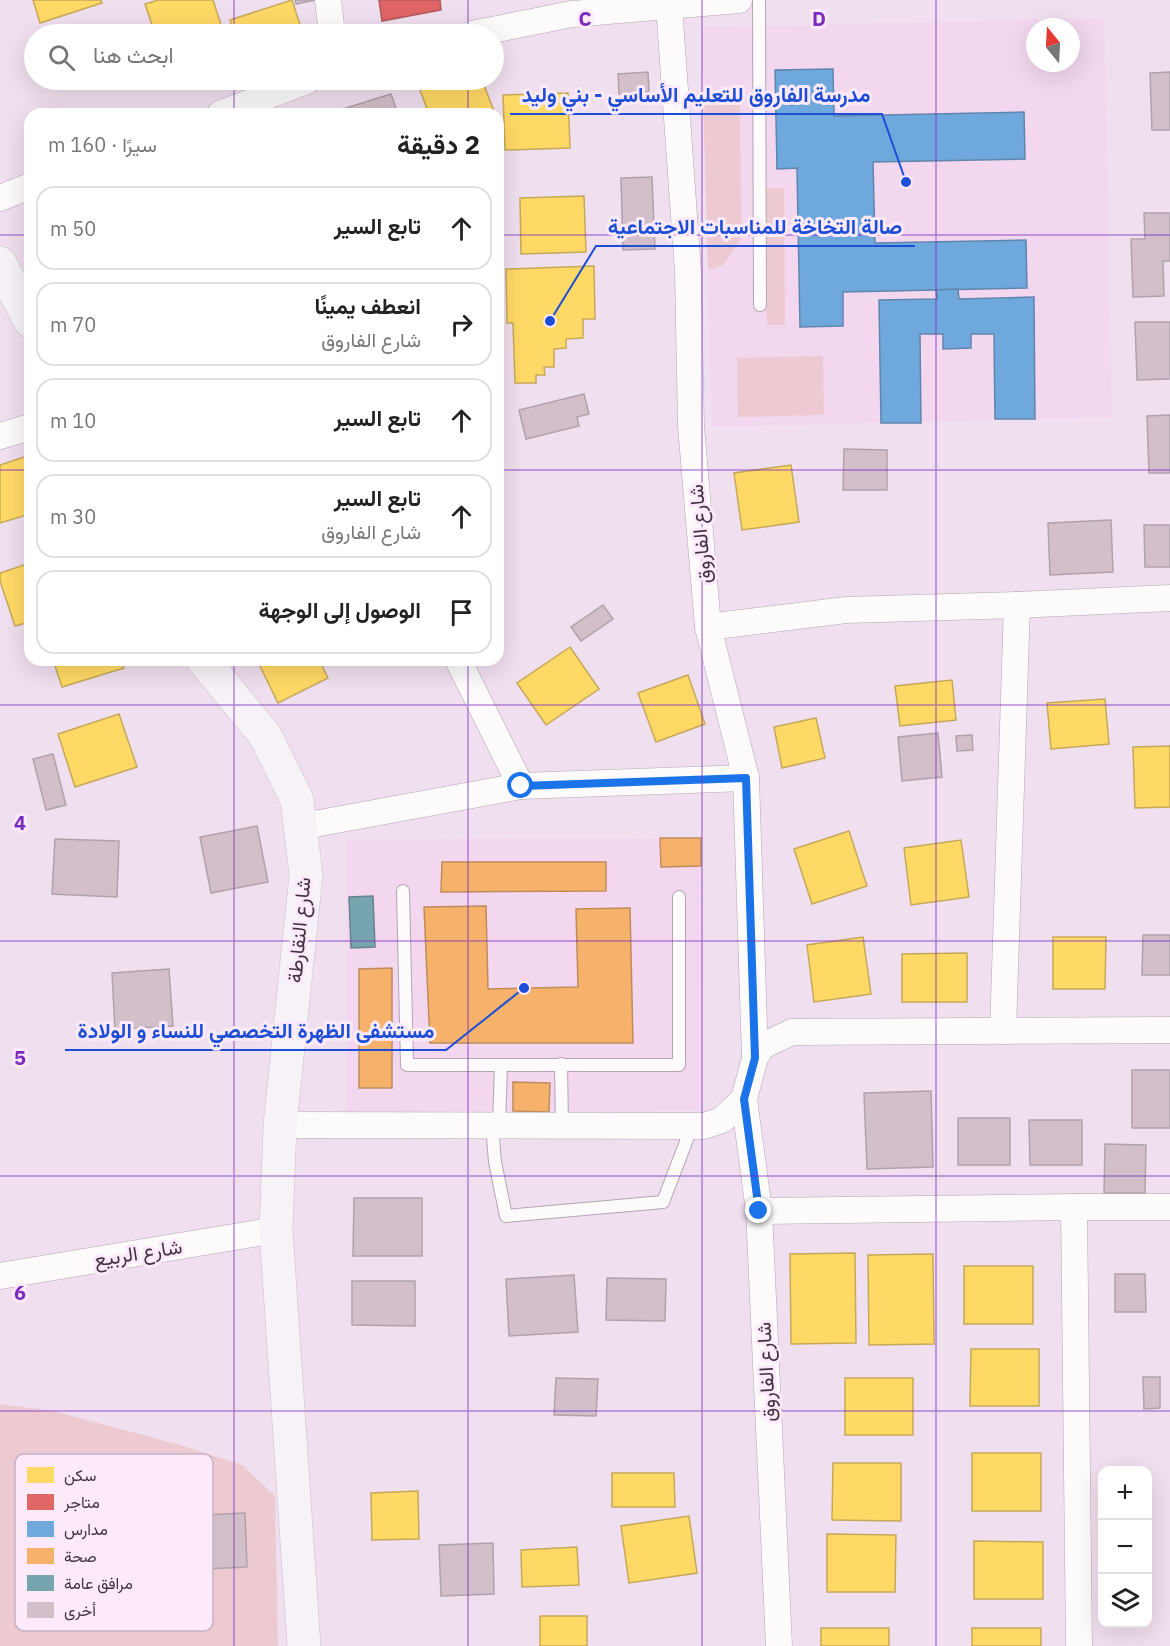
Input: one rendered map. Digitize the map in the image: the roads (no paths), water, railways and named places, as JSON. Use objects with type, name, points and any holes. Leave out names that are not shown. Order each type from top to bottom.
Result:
[{"type":"main road","points":[[0,263],[24,309]]},
{"type":"main road","name":"شارع النقارطة","points":[[208,666],[265,735],[297,800],[298,827],[306,875],[280,1125],[276,1230],[304,1646]]},
{"type":"street","points":[[328,0],[331,24]]},
{"type":"street","points":[[504,28],[572,14],[740,0]]},
{"type":"street","name":"شارع الفاروق","points":[[669,6],[688,272],[691,426],[708,627],[746,778],[755,1058],[744,1099],[759,1211],[778,1646]]},
{"type":"street","points":[[236,108],[283,90]]},
{"type":"street","points":[[0,198],[24,188]]},
{"type":"street","points":[[0,436],[24,429]]},
{"type":"street","points":[[708,627],[846,610],[1170,598]]},
{"type":"street","points":[[1003,1031],[1017,605]]},
{"type":"street","points":[[461,666],[521,786]]},
{"type":"street","points":[[298,827],[521,786],[746,778]]},
{"type":"street","points":[[755,1058],[762,1046],[792,1032],[1170,1030]]},
{"type":"street","points":[[280,1125],[704,1126],[722,1120],[744,1099]]},
{"type":"street","points":[[1074,1207],[1079,1646]]},
{"type":"street","points":[[759,1211],[1170,1207]]},
{"type":"street","name":"شارع الربيع","points":[[0,1276],[276,1230]]},
{"type":"lane","points":[[759,0],[760,305]]},
{"type":"lane","points":[[403,891],[408,1065],[679,1065],[680,897]]},
{"type":"lane","points":[[561,1064],[562,1126]]},
{"type":"lane","points":[[501,1065],[495,1162],[506,1216],[663,1202],[692,1126]]},
{"type":"place","name":"مدرسة الفاروق للتعليم الأساسي - بني وليد","points":[[906,182]]},
{"type":"place","name":"صالة التخاخة للمناسبات الاجتماعية","points":[[550,321]]},
{"type":"place","name":"مستشفى الظهرة التخصصي للنساء و الولادة","points":[[524,988]]}]
